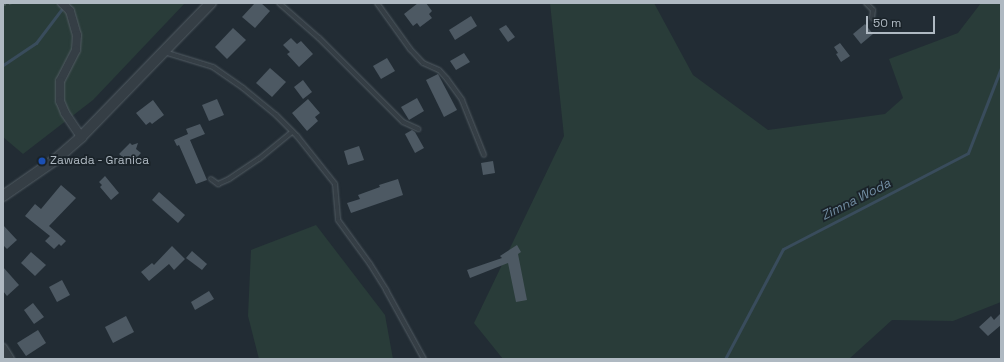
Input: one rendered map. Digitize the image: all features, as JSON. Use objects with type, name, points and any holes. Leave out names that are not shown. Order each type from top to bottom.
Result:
[{"type":"street","points":[[62,3],[70,11],[77,35],[76,50],[60,81],[60,101],[65,113],[81,137]]},
{"type":"street","points":[[3,196],[55,160],[81,137],[211,3]]},
{"type":"street","points":[[3,348],[10,359]]},
{"type":"lane","points":[[279,3],[319,38],[403,122],[418,129]]},
{"type":"lane","points":[[377,3],[410,50],[423,63],[438,70],[451,84],[462,100],[484,156]]},
{"type":"lane","points":[[866,3],[873,10],[872,18]]},
{"type":"lane","points":[[163,51],[213,67],[243,88],[292,132],[335,184],[338,220],[370,264],[424,359]]},
{"type":"lane","points":[[211,179],[218,184],[229,179],[259,159],[292,132]]},
{"type":"path","points":[[3,5],[12,3]]},
{"type":"green space","points":[[3,3],[185,3],[93,100],[23,154],[3,137]]},
{"type":"green space","points":[[550,3],[654,3],[693,75],[768,130],[885,114],[903,98],[889,59],[958,33],[981,3],[1001,3],[1001,302],[953,321],[892,320],[849,359],[503,359],[474,323],[564,136]]},
{"type":"green space","points":[[316,225],[385,315],[393,359],[259,359],[248,316],[251,250]]},
{"type":"building","points":[[255,3],[261,3],[270,11],[255,28],[242,17]]},
{"type":"building","points":[[418,3],[426,3],[432,11],[429,14],[432,18],[420,27],[417,23],[413,26],[404,14]]},
{"type":"building","points":[[471,16],[477,26],[455,40],[449,30]]},
{"type":"building","points":[[865,24],[873,34],[861,44],[853,34]]},
{"type":"building","points":[[506,25],[515,37],[508,42],[499,29]]},
{"type":"building","points":[[233,28],[246,40],[227,59],[215,47]]},
{"type":"building","points":[[291,38],[297,44],[301,41],[313,54],[299,67],[287,54],[290,52],[283,45]]},
{"type":"building","points":[[840,43],[850,56],[841,62],[834,47]]},
{"type":"building","points":[[464,53],[470,62],[456,70],[450,61]]},
{"type":"building","points":[[387,58],[395,71],[381,79],[373,66]]},
{"type":"building","points":[[270,68],[286,82],[272,97],[256,83]]},
{"type":"building","points":[[438,74],[457,110],[444,117],[426,80]]},
{"type":"building","points":[[303,80],[312,92],[303,99],[294,87]]},
{"type":"building","points":[[417,98],[424,111],[409,120],[401,107]]},
{"type":"building","points":[[217,99],[224,115],[209,121],[202,105]]},
{"type":"building","points":[[308,99],[320,113],[315,117],[318,121],[307,131],[292,113]]},
{"type":"building","points":[[153,100],[164,115],[152,124],[150,122],[146,125],[136,113]]},
{"type":"building","points":[[200,124],[205,134],[190,140],[207,180],[196,184],[179,145],[177,146],[174,140],[188,134],[186,129]]},
{"type":"building","points":[[412,130],[415,132],[424,148],[415,153],[405,134]]},
{"type":"building","points":[[130,143],[132,145],[138,143],[136,149],[141,153],[131,164],[119,154]]},
{"type":"building","points":[[359,146],[364,160],[348,165],[344,151]]},
{"type":"building","points":[[493,161],[495,173],[483,175],[481,163]]},
{"type":"building","points":[[105,176],[119,193],[111,200],[100,187],[102,185],[99,182]]},
{"type":"building","points":[[398,179],[403,195],[351,213],[347,203],[360,199],[358,195],[380,187],[379,185]]},
{"type":"building","points":[[61,185],[76,198],[49,226],[66,241],[61,246],[59,244],[54,249],[45,241],[50,236],[25,216],[35,204],[41,209]]},
{"type":"building","points":[[159,192],[185,215],[178,223],[152,200]]},
{"type":"building","points":[[3,225],[17,240],[7,249],[3,245]]},
{"type":"building","points":[[517,245],[521,252],[518,254],[527,300],[516,302],[508,263],[470,278],[467,270],[502,258],[500,256]]},
{"type":"building","points":[[172,246],[185,259],[174,270],[169,264],[149,281],[141,272],[152,263],[154,265]]},
{"type":"building","points":[[192,251],[207,264],[202,270],[186,258]]},
{"type":"building","points":[[31,252],[46,265],[35,276],[21,263]]},
{"type":"building","points":[[3,267],[19,285],[7,296],[3,291]]},
{"type":"building","points":[[62,280],[70,295],[57,302],[49,287]]},
{"type":"building","points":[[209,291],[214,299],[195,310],[191,302]]},
{"type":"building","points":[[33,303],[44,317],[34,324],[24,310]]},
{"type":"building","points":[[1001,313],[1001,325],[988,336],[979,327],[991,316],[994,320]]},
{"type":"building","points":[[126,316],[134,332],[113,343],[105,327]]},
{"type":"building","points":[[38,330],[46,343],[26,356],[17,343]]},
{"type":"waterway","points":[[3,65],[36,43],[64,6]]},
{"type":"waterway","name":"Zimna Woda","points":[[725,359],[783,249],[968,153],[1001,68]]},
{"type":"place","name":"Zawada - Granica","points":[[42,161]]}]
